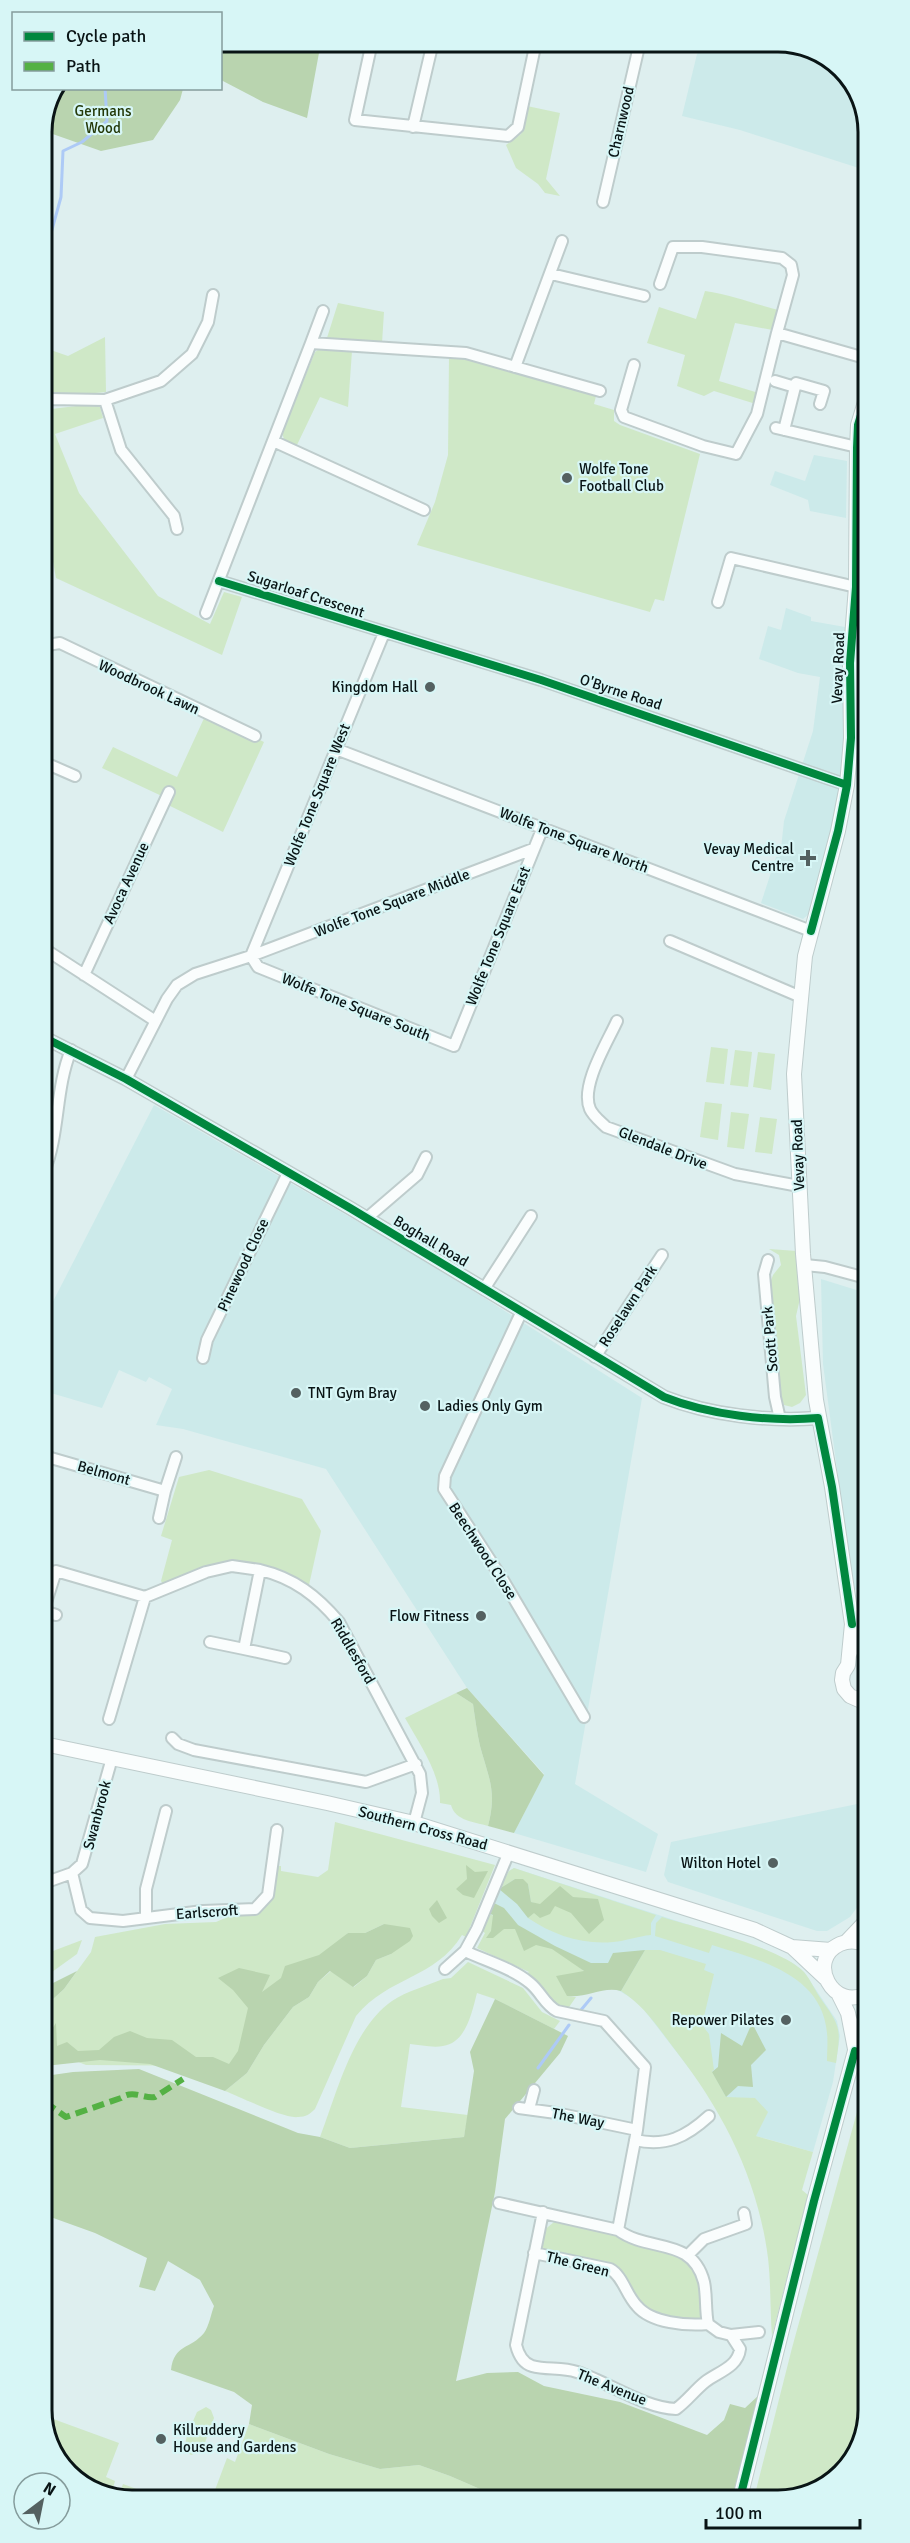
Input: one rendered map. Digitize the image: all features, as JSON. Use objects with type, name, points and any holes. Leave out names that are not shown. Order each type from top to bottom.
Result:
[{"type":"main road","name":"Vevay Road","points":[[858,425],[858,482]]},
{"type":"main road","name":"Vevay Road","points":[[858,608],[850,663],[851,738],[848,785],[805,956],[794,1074],[799,1186],[819,1418],[832,1487],[852,1624],[848,1665],[842,1677],[844,1689],[850,1696],[858,1699]]},
{"type":"main road","name":"Vevay Road","points":[[852,1624],[858,1638]]},
{"type":"main road","name":"Vevay Road","points":[[848,1665],[858,1660]]},
{"type":"main road","name":"Southern Cross Road","points":[[52,1746],[414,1823],[746,1926],[792,1947],[825,1978],[832,1990],[839,1995],[848,2013],[855,2051]]},
{"type":"main road","points":[[825,1978],[825,1961],[831,1950],[847,1941],[858,1929]]},
{"type":"main road","points":[[847,1941],[858,1941]]},
{"type":"main road","name":"Southern Cross Road","points":[[792,1947],[831,1950]]},
{"type":"main road","points":[[839,1995],[851,1998],[858,1996]]},
{"type":"main road","points":[[742,2490],[814,2201],[858,2043]]},
{"type":"street","points":[[370,52],[355,120],[413,128],[508,136],[518,127],[534,53]]},
{"type":"street","points":[[413,128],[431,52]]},
{"type":"street","name":"Charnwood","points":[[603,202],[638,53]]},
{"type":"street","points":[[515,367],[562,241]]},
{"type":"street","points":[[634,365],[621,410],[624,417],[703,446],[736,454],[757,414],[794,275],[791,265],[782,258],[702,247],[673,247],[660,284]]},
{"type":"street","points":[[551,274],[644,296]]},
{"type":"street","points":[[52,399],[105,400],[161,381],[192,354],[208,322],[213,295]]},
{"type":"street","points":[[206,613],[323,311]]},
{"type":"street","points":[[777,333],[858,356]]},
{"type":"street","points":[[311,344],[466,353],[600,391]]},
{"type":"street","points":[[775,381],[795,387]]},
{"type":"street","points":[[820,404],[824,391],[796,383],[780,429],[857,447]]},
{"type":"street","points":[[105,400],[121,450],[174,516],[177,530]]},
{"type":"street","points":[[273,441],[424,510]]},
{"type":"street","points":[[718,602],[731,558],[858,586]]},
{"type":"street","name":"Sugarloaf Crescent","points":[[219,581],[384,633]]},
{"type":"street","name":"Wolfe Tone Square West","points":[[250,956],[384,633]]},
{"type":"street","name":"O'Byrne Road","points":[[384,633],[657,718],[848,785]]},
{"type":"street","name":"Woodbrook Lawn","points":[[52,644],[60,643],[255,736]]},
{"type":"street","name":"Wolfe Tone Square North","points":[[336,749],[811,931]]},
{"type":"street","points":[[52,766],[75,776]]},
{"type":"street","name":"Avoca Avenue","points":[[84,975],[169,792]]},
{"type":"street","name":"Wolfe Tone Square East","points":[[454,1046],[543,827]]},
{"type":"street","name":"Wolfe Tone Square Middle","points":[[250,956],[533,849]]},
{"type":"street","points":[[670,941],[801,997]]},
{"type":"street","points":[[52,954],[154,1020]]},
{"type":"street","points":[[126,1079],[154,1020],[177,985],[195,974],[250,956]]},
{"type":"street","name":"Wolfe Tone Square South","points":[[250,956],[258,967],[454,1046]]},
{"type":"street","name":"Glendale Drive","points":[[616,1021],[597,1062],[587,1099],[591,1112],[606,1126],[735,1174],[799,1186]]},
{"type":"street","name":"Boghall Road","points":[[52,1040],[126,1079],[367,1218],[635,1381],[677,1402],[705,1409],[780,1419],[819,1418]]},
{"type":"street","points":[[52,1146],[63,1074],[71,1050]]},
{"type":"street","points":[[367,1218],[417,1175],[426,1157]]},
{"type":"street","name":"Pinewood Close","points":[[203,1358],[207,1340],[288,1173]]},
{"type":"street","points":[[484,1289],[531,1216]]},
{"type":"street","name":"Roselawn Park","points":[[595,1357],[662,1255]]},
{"type":"street","name":"Scott Park","points":[[768,1260],[764,1274],[775,1397],[780,1419]]},
{"type":"street","points":[[805,1265],[825,1267],[858,1276]]},
{"type":"street","name":"Beechwood Close","points":[[521,1312],[445,1476],[444,1489],[503,1580],[584,1717]]},
{"type":"street","points":[[159,1518],[176,1457]]},
{"type":"street","name":"Belmont","points":[[52,1458],[165,1491]]},
{"type":"street","name":"Riddlesford","points":[[145,1598],[206,1572],[232,1566],[280,1575],[298,1584],[322,1602],[339,1622],[416,1764],[420,1774],[422,1793],[414,1823]]},
{"type":"street","points":[[244,1649],[260,1570]]},
{"type":"street","points":[[52,1584],[56,1571],[145,1598],[109,1719]]},
{"type":"street","points":[[52,1613],[56,1615]]},
{"type":"street","points":[[210,1642],[285,1658]]},
{"type":"street","points":[[172,1738],[178,1744],[194,1750],[366,1782],[416,1764]]},
{"type":"street","name":"Swanbrook","points":[[72,1873],[82,1864],[88,1851],[112,1758]]},
{"type":"street","points":[[146,1917],[146,1888],[166,1811]]},
{"type":"street","name":"Earlscroft","points":[[72,1873],[81,1910],[90,1918],[123,1921],[203,1911],[255,1909],[268,1895],[277,1830]]},
{"type":"street","points":[[445,1969],[465,1951],[477,1929],[509,1852]]},
{"type":"street","points":[[52,1880],[72,1873]]},
{"type":"street","points":[[465,1951],[524,1979],[537,1990],[551,2008],[604,2021],[645,2067],[622,2233]]},
{"type":"street","name":"The Way","points":[[534,2090],[524,2108],[556,2112],[636,2135],[650,2143],[663,2143],[697,2134],[709,2116]]},
{"type":"street","points":[[500,2203],[543,2212],[622,2233],[644,2242],[676,2249],[688,2255],[700,2271],[704,2284],[708,2324],[719,2332],[731,2335],[759,2332]]},
{"type":"street","name":"The Avenue","points":[[543,2212],[516,2345],[522,2360],[532,2366],[576,2371],[668,2409],[676,2409],[704,2383],[736,2360],[740,2349],[731,2335]]},
{"type":"street","points":[[688,2255],[704,2239],[746,2223]]},
{"type":"street","name":"The Green","points":[[534,2253],[616,2272],[637,2308],[652,2317],[708,2324]]},
{"type":"shaded area","points":[[697,54],[793,54],[817,63],[830,72],[847,93],[855,112],[858,133],[858,168],[740,130],[682,116]]},
{"type":"shaded area","points":[[814,455],[847,461],[846,518],[810,511],[808,500],[770,485],[775,471],[805,481]]},
{"type":"shaded area","points":[[786,608],[811,617],[811,621],[845,627],[843,762],[837,811],[810,913],[803,919],[761,903],[776,857],[780,857],[784,821],[813,731],[820,677],[798,673],[759,659],[768,626],[781,630]]},
{"type":"shaded area","points":[[154,1105],[418,1256],[642,1398],[575,1784],[658,1834],[646,1872],[514,1833],[544,1774],[467,1688],[326,1469],[183,1429],[156,1425],[172,1389],[149,1377],[146,1382],[119,1370],[102,1408],[52,1393],[52,1303]]},
{"type":"shaded area","points":[[821,1279],[858,1291],[858,1589],[853,1590],[823,1364]]},
{"type":"shaded area","points":[[858,1804],[858,1906],[850,1917],[827,1931],[817,1931],[668,1882],[664,1875],[671,1842]]},
{"type":"shaded area","points":[[514,1868],[766,1950],[794,1964],[804,1972],[837,2021],[840,2036],[833,2082],[813,2152],[728,2128],[702,2085],[638,2002],[488,1913],[509,1871]]},
{"type":"green space","points":[[222,52],[319,52],[307,118],[263,102],[222,81]]},
{"type":"green space","name":"Germans Wood","points":[[65,90],[183,90],[180,100],[153,140],[101,151],[52,134],[54,117]]},
{"type":"green space","points":[[527,106],[560,113],[546,179],[560,196],[545,193],[538,184],[516,168],[506,145],[521,134]]},
{"type":"green space","points":[[705,291],[783,311],[778,331],[735,323],[719,381],[762,394],[759,405],[714,391],[704,396],[677,386],[685,355],[647,343],[659,307],[696,319]]},
{"type":"green space","points":[[338,303],[384,312],[382,343],[326,341]]},
{"type":"green space","points":[[105,337],[106,392],[52,397],[52,350],[68,356]]},
{"type":"green space","points":[[318,350],[352,351],[348,407],[320,397],[296,447],[285,442],[282,433],[315,352]]},
{"type":"green space","name":"Wolfe Tone Football Club","points":[[449,357],[464,358],[596,396],[594,404],[614,410],[614,421],[620,425],[700,454],[664,601],[655,599],[650,612],[417,545],[435,502],[448,455]]},
{"type":"green space","points":[[93,404],[100,407],[103,418],[55,434],[79,493],[158,596],[210,624],[224,592],[242,597],[222,655],[56,578],[52,556],[52,409]]},
{"type":"green space","points":[[206,714],[264,742],[223,832],[164,803],[166,798],[102,768],[113,747],[177,777]]},
{"type":"green space","points":[[711,1047],[728,1049],[724,1084],[706,1082]]},
{"type":"green space","points":[[735,1050],[752,1052],[748,1087],[730,1085]]},
{"type":"green space","points":[[758,1052],[775,1054],[771,1090],[753,1087]]},
{"type":"green space","points":[[705,1102],[722,1104],[718,1140],[700,1137]]},
{"type":"green space","points":[[731,1112],[749,1114],[744,1149],[727,1147]]},
{"type":"green space","points":[[760,1117],[777,1119],[772,1154],[755,1152]]},
{"type":"green space","points":[[769,1249],[797,1251],[801,1294],[796,1316],[806,1395],[800,1403],[792,1407],[784,1405],[781,1396],[770,1283],[781,1265],[779,1255]]},
{"type":"green space","points":[[209,1470],[302,1499],[321,1531],[309,1585],[273,1568],[237,1563],[200,1569],[163,1584],[161,1581],[172,1540],[161,1536],[179,1477]]},
{"type":"green space","points":[[467,1688],[544,1775],[514,1833],[488,1826],[492,1803],[491,1785],[480,1746],[473,1704],[456,1693]]},
{"type":"green space","points":[[456,1693],[473,1704],[480,1746],[491,1785],[492,1803],[488,1826],[461,1818],[451,1805],[440,1803],[433,1770],[405,1718]]},
{"type":"green space","points":[[335,1822],[495,1865],[466,1937],[462,1935],[439,1961],[383,1993],[356,2016],[315,2109],[306,2116],[283,2115],[225,2091],[247,2073],[264,2045],[293,2007],[309,1997],[318,1982],[331,1971],[354,1987],[367,1976],[376,1960],[391,1954],[384,1924],[365,1933],[348,1933],[239,2052],[230,2066],[86,2065],[52,2052],[52,2000],[64,1989],[91,1952],[95,1937],[165,1924],[216,1922],[232,1915],[256,1914],[272,1900],[277,1866],[281,1866],[281,1871],[318,1877],[328,1870]]},
{"type":"green space","points":[[466,1865],[475,1872],[488,1871],[474,1898],[463,1895],[456,1889],[467,1879]]},
{"type":"green space","points":[[514,1868],[656,1915],[651,1923],[651,1935],[602,1943],[558,1934],[528,1918],[540,1905],[531,1902],[528,1884],[515,1879],[499,1889],[509,1871]]},
{"type":"green space","points":[[515,1879],[523,1879],[528,1884],[531,1902],[540,1904],[560,1886],[573,1897],[598,1899],[604,1920],[589,1934],[571,1913],[555,1906],[550,1914],[540,1918],[534,1913],[528,1918],[517,1904],[499,1889]]},
{"type":"green space","points":[[437,1900],[447,1918],[439,1923],[429,1909]]},
{"type":"green space","points":[[494,1903],[504,1908],[518,1925],[591,1963],[608,1963],[613,1953],[645,1950],[621,1991],[608,1990],[567,1996],[556,1976],[584,1971],[552,1949],[536,1945],[524,1951],[515,1929],[504,1929],[493,1938],[486,1938],[491,1931],[493,1915],[488,1913]]},
{"type":"green space","points":[[488,1913],[559,1950],[585,1972],[567,1996],[576,1997],[567,2010],[550,1999],[526,1974],[529,1972],[477,1948],[485,1933],[482,1931],[475,1941]]},
{"type":"green space","points":[[662,1917],[777,1954],[804,1972],[836,2023],[839,2043],[836,2063],[827,2061],[827,2033],[823,2013],[814,1996],[801,1983],[768,1964],[712,1945],[709,1953],[655,1936],[656,1923]]},
{"type":"green space","points":[[384,1924],[410,1928],[413,1936],[410,1941],[391,1954],[376,1960],[367,1976],[353,1987],[330,1971],[318,1982],[309,1997],[293,2007],[264,2045],[247,2073],[225,2091],[150,2064],[100,2060],[52,2065],[52,2029],[56,2023],[57,2046],[67,2042],[78,2051],[99,2050],[114,2037],[130,2031],[147,2038],[172,2040],[196,2057],[213,2057],[229,2064],[238,2051],[248,2008],[233,1990],[218,1978],[239,1968],[270,1975],[262,1992],[281,1978],[285,1966],[319,1955],[348,1933],[365,1933]]},
{"type":"green space","points":[[82,1940],[77,1954],[52,1972],[52,1951]]},
{"type":"green space","points":[[645,1950],[660,1950],[706,1964],[704,1970],[714,1974],[702,2025],[709,2034],[714,2070],[712,2071],[726,2097],[755,2098],[768,2112],[756,2136],[813,2152],[802,2190],[808,2195],[772,2336],[769,2268],[763,2229],[756,2201],[736,2148],[724,2123],[693,2074],[651,2018],[621,1991]]},
{"type":"green space","points":[[468,1962],[523,1988],[542,2012],[560,2021],[554,2029],[495,1999],[477,1993],[467,2026],[451,2044],[431,2047],[410,2044],[401,2107],[468,2115],[464,2137],[350,2148],[320,2137],[347,2063],[366,2028],[378,2013],[404,1994],[451,1978]]},
{"type":"green space","points":[[77,1971],[64,1989],[52,2000],[52,1984]]},
{"type":"green space","points":[[495,1999],[568,2036],[560,2053],[505,2119],[495,2192],[456,2381],[487,2373],[518,2372],[544,2386],[620,2402],[707,2435],[724,2420],[730,2404],[745,2408],[759,2395],[735,2490],[482,2490],[419,2465],[380,2469],[329,2454],[249,2424],[252,2405],[234,2392],[171,2370],[179,2351],[204,2333],[210,2320],[214,2306],[200,2280],[168,2261],[155,2291],[139,2287],[147,2258],[95,2233],[52,2218],[52,2075],[139,2069],[298,2133],[320,2137],[350,2148],[464,2137],[474,2071],[470,2052]]},
{"type":"green space","points":[[752,2023],[766,2050],[751,2065],[753,2087],[738,2086],[726,2097],[712,2072],[718,2067],[721,2033],[742,2046]]},
{"type":"green space","points":[[858,2108],[858,2410],[856,2426],[849,2446],[841,2459],[822,2477],[788,2490],[756,2490],[792,2348]]},
{"type":"green space","points":[[554,2222],[619,2235],[634,2244],[668,2251],[683,2258],[695,2271],[701,2290],[702,2318],[697,2320],[664,2315],[642,2307],[619,2273],[542,2251],[540,2249],[543,2231]]},
{"type":"green space","points":[[206,2407],[211,2410],[214,2418],[202,2451],[191,2455],[186,2446],[187,2435],[197,2412]]},
{"type":"green space","points":[[53,2419],[119,2443],[106,2477],[115,2481],[113,2488],[93,2480],[76,2467],[61,2446]]},
{"type":"green space","points":[[249,2424],[329,2454],[380,2469],[419,2465],[482,2490],[215,2490],[227,2458],[235,2462]]},
{"type":"green space","points":[[123,2484],[139,2490],[128,2490],[121,2489]]},
{"type":"waterway","points":[[52,230],[61,197],[63,151],[82,142],[107,121],[105,90]]},
{"type":"waterway","points":[[581,2010],[591,1998]]},
{"type":"waterway","points":[[538,2068],[569,2025]]},
{"type":"marked path","points":[[52,2107],[66,2117],[125,2095],[155,2097],[183,2079]]},
{"type":"cycle path","points":[[811,931],[838,831],[847,785],[851,738],[850,663],[856,587],[858,425]]},
{"type":"cycle path","points":[[219,581],[541,680],[847,785]]},
{"type":"cycle path","points":[[52,1042],[126,1079],[350,1208],[664,1397],[700,1408],[740,1416],[780,1419],[818,1418],[832,1487],[852,1624]]},
{"type":"cycle path","points":[[742,2490],[814,2201],[855,2051]]},
{"type":"place","name":"Wolfe Tone Football Club","points":[[567,478]]},
{"type":"place","name":"Kingdom Hall","points":[[430,687]]},
{"type":"place","name":"Vevay Medical Centre","points":[[808,858]]},
{"type":"place","name":"TNT Gym Bray","points":[[296,1393]]},
{"type":"place","name":"Ladies Only Gym","points":[[425,1406]]},
{"type":"place","name":"Flow Fitness","points":[[481,1616]]},
{"type":"place","name":"Wilton Hotel","points":[[773,1863]]},
{"type":"place","name":"Repower Pilates","points":[[786,2020]]},
{"type":"place","name":"Killruddery House and Gardens","points":[[161,2439]]}]
